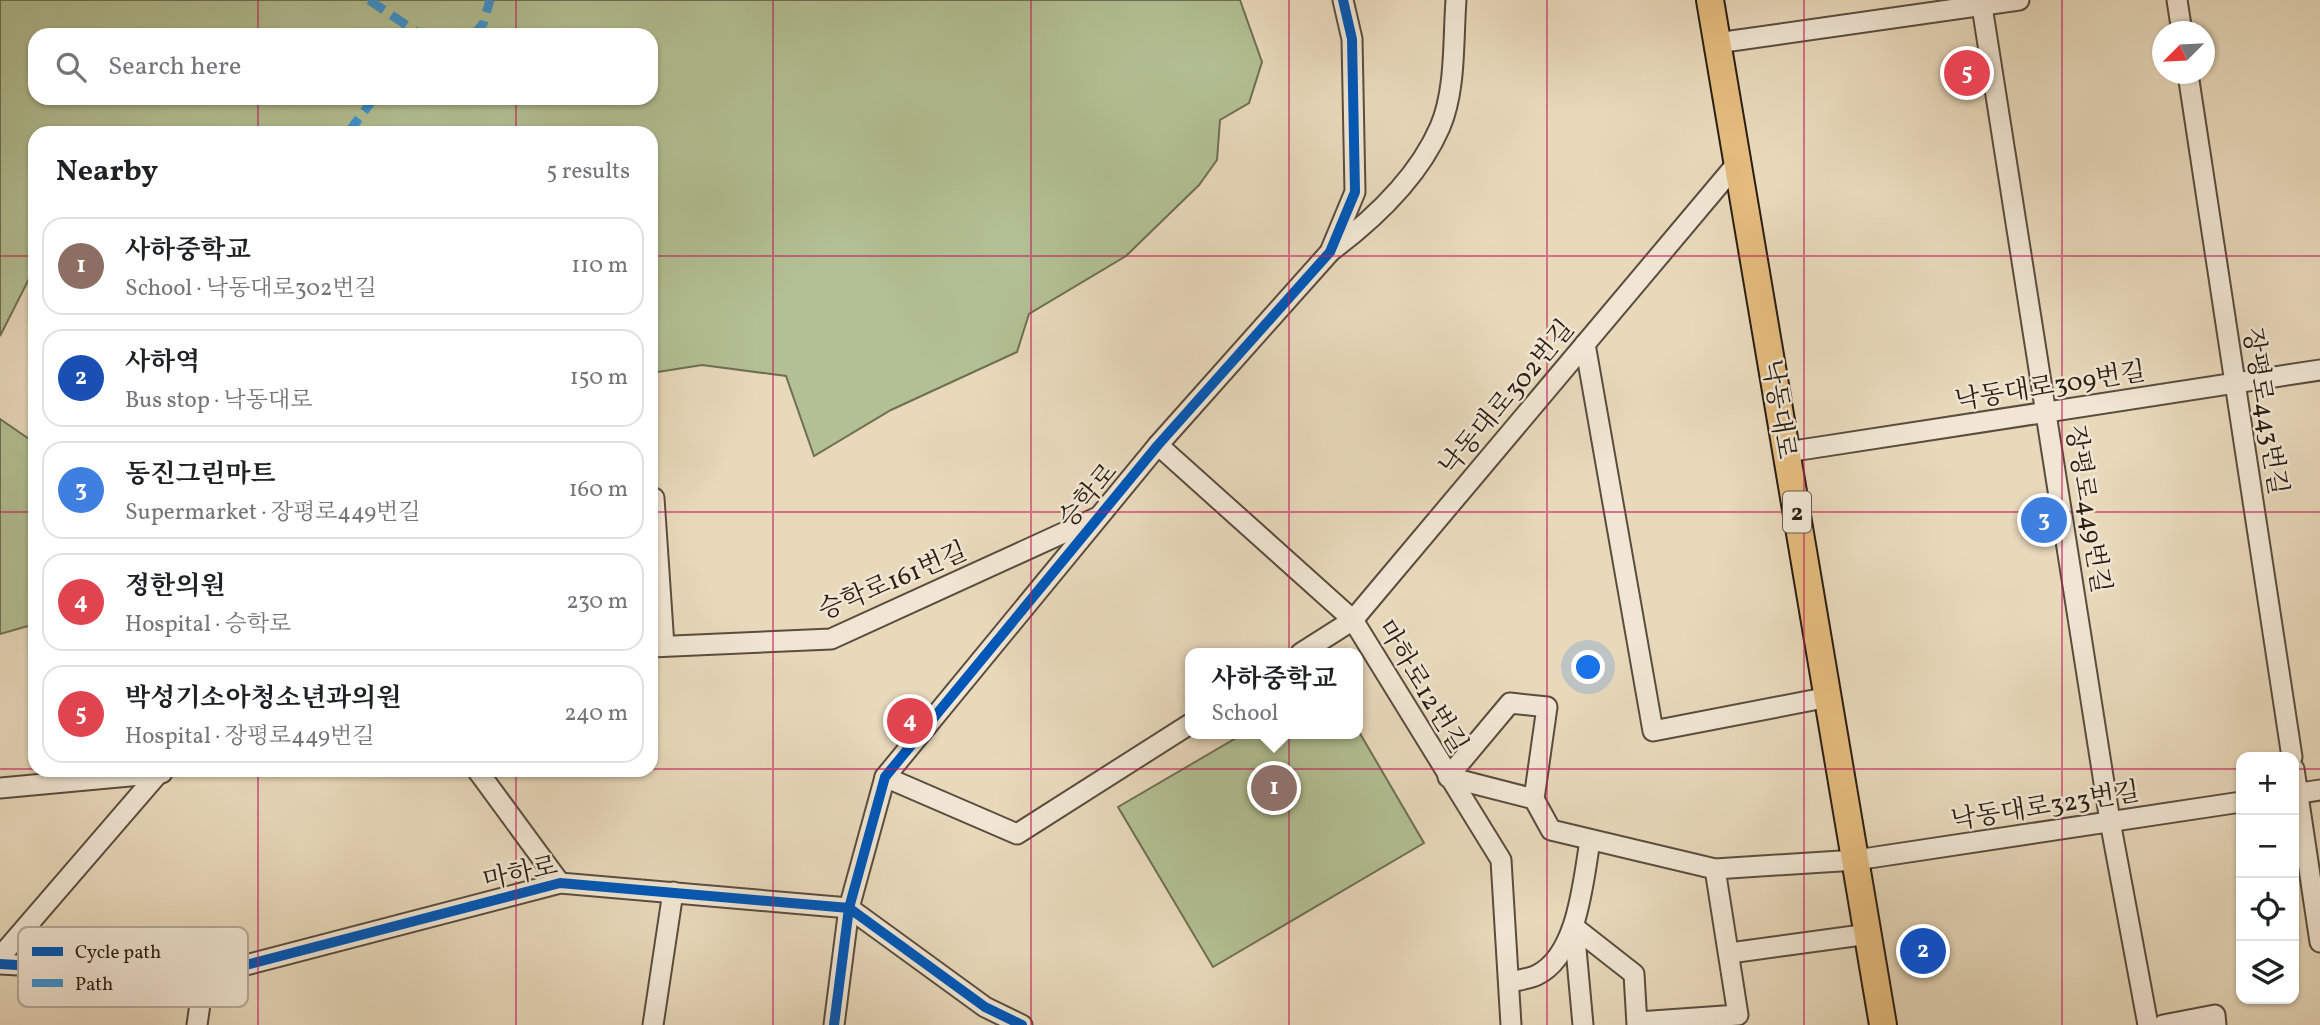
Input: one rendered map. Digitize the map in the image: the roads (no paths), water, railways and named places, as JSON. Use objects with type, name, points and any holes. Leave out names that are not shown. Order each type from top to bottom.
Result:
[{"type":"main road","name":"낙동대로","points":[[1710,0],[1883,1025]]},
{"type":"street","name":"승학로","points":[[834,1025],[849,908],[885,777],[1158,445],[1330,252],[1355,192],[1352,39],[1343,0]]},
{"type":"street","points":[[1330,252],[1363,227],[1406,181],[1441,126],[1451,73],[1456,0]]},
{"type":"street","points":[[1717,43],[1981,3],[2019,0]]},
{"type":"street","points":[[2177,0],[2180,21]]},
{"type":"street","name":"장평로449번길","points":[[1981,3],[2048,412],[2110,821],[2148,1025]]},
{"type":"street","name":"장평로443번길","points":[[2190,84],[2291,752]]},
{"type":"street","name":"낙동대로302번길","points":[[1309,648],[1353,620],[1739,161]]},
{"type":"street","points":[[1585,344],[1653,731],[1829,697]]},
{"type":"street","name":"낙동대로309번길","points":[[1787,452],[2320,370]]},
{"type":"street","name":"마하로12번길","points":[[1158,445],[1353,620],[1501,860],[1511,1025]]},
{"type":"street","name":"승학로161번길","points":[[658,647],[831,639],[1099,516]]},
{"type":"street","points":[[1510,703],[1547,707],[1534,799],[1448,777],[1510,703]]},
{"type":"street","points":[[885,777],[1017,834],[1185,727]]},
{"type":"street","points":[[0,788],[119,777]]},
{"type":"street","points":[[26,927],[158,777]]},
{"type":"street","points":[[482,777],[561,883]]},
{"type":"street","points":[[2299,794],[2320,790]]},
{"type":"street","name":"낙동대로323번길","points":[[1534,799],[1551,830],[1715,869],[1856,860],[2236,803]]},
{"type":"street","points":[[2299,812],[2320,942]]},
{"type":"street","points":[[1583,1025],[1574,927],[1590,841]]},
{"type":"street","points":[[1574,927],[1634,974],[1638,1024],[1738,1015],[1715,869]]},
{"type":"street","name":"마하로","points":[[248,965],[561,883],[849,908]]},
{"type":"street","points":[[653,1025],[673,892]]},
{"type":"street","points":[[849,908],[983,1016],[1022,1025]]},
{"type":"street","points":[[1510,982],[1537,975],[1555,960],[1574,927]]},
{"type":"street","points":[[1730,953],[1869,934]]},
{"type":"street","points":[[0,957],[18,937]]},
{"type":"street","name":"마하로","points":[[0,964],[18,965]]},
{"type":"street","points":[[197,1025],[200,1007]]},
{"type":"street","points":[[2163,1025],[2215,1015],[2216,1025]]},
{"type":"place","name":"박성기소아청소년과의원","points":[[1967,73]]},
{"type":"place","name":"동진그린마트","points":[[2044,520]]},
{"type":"place","name":"정한의원","points":[[910,721]]},
{"type":"place","name":"사하중학교","points":[[1274,788]]},
{"type":"place","name":"사하역","points":[[1923,951]]}]
